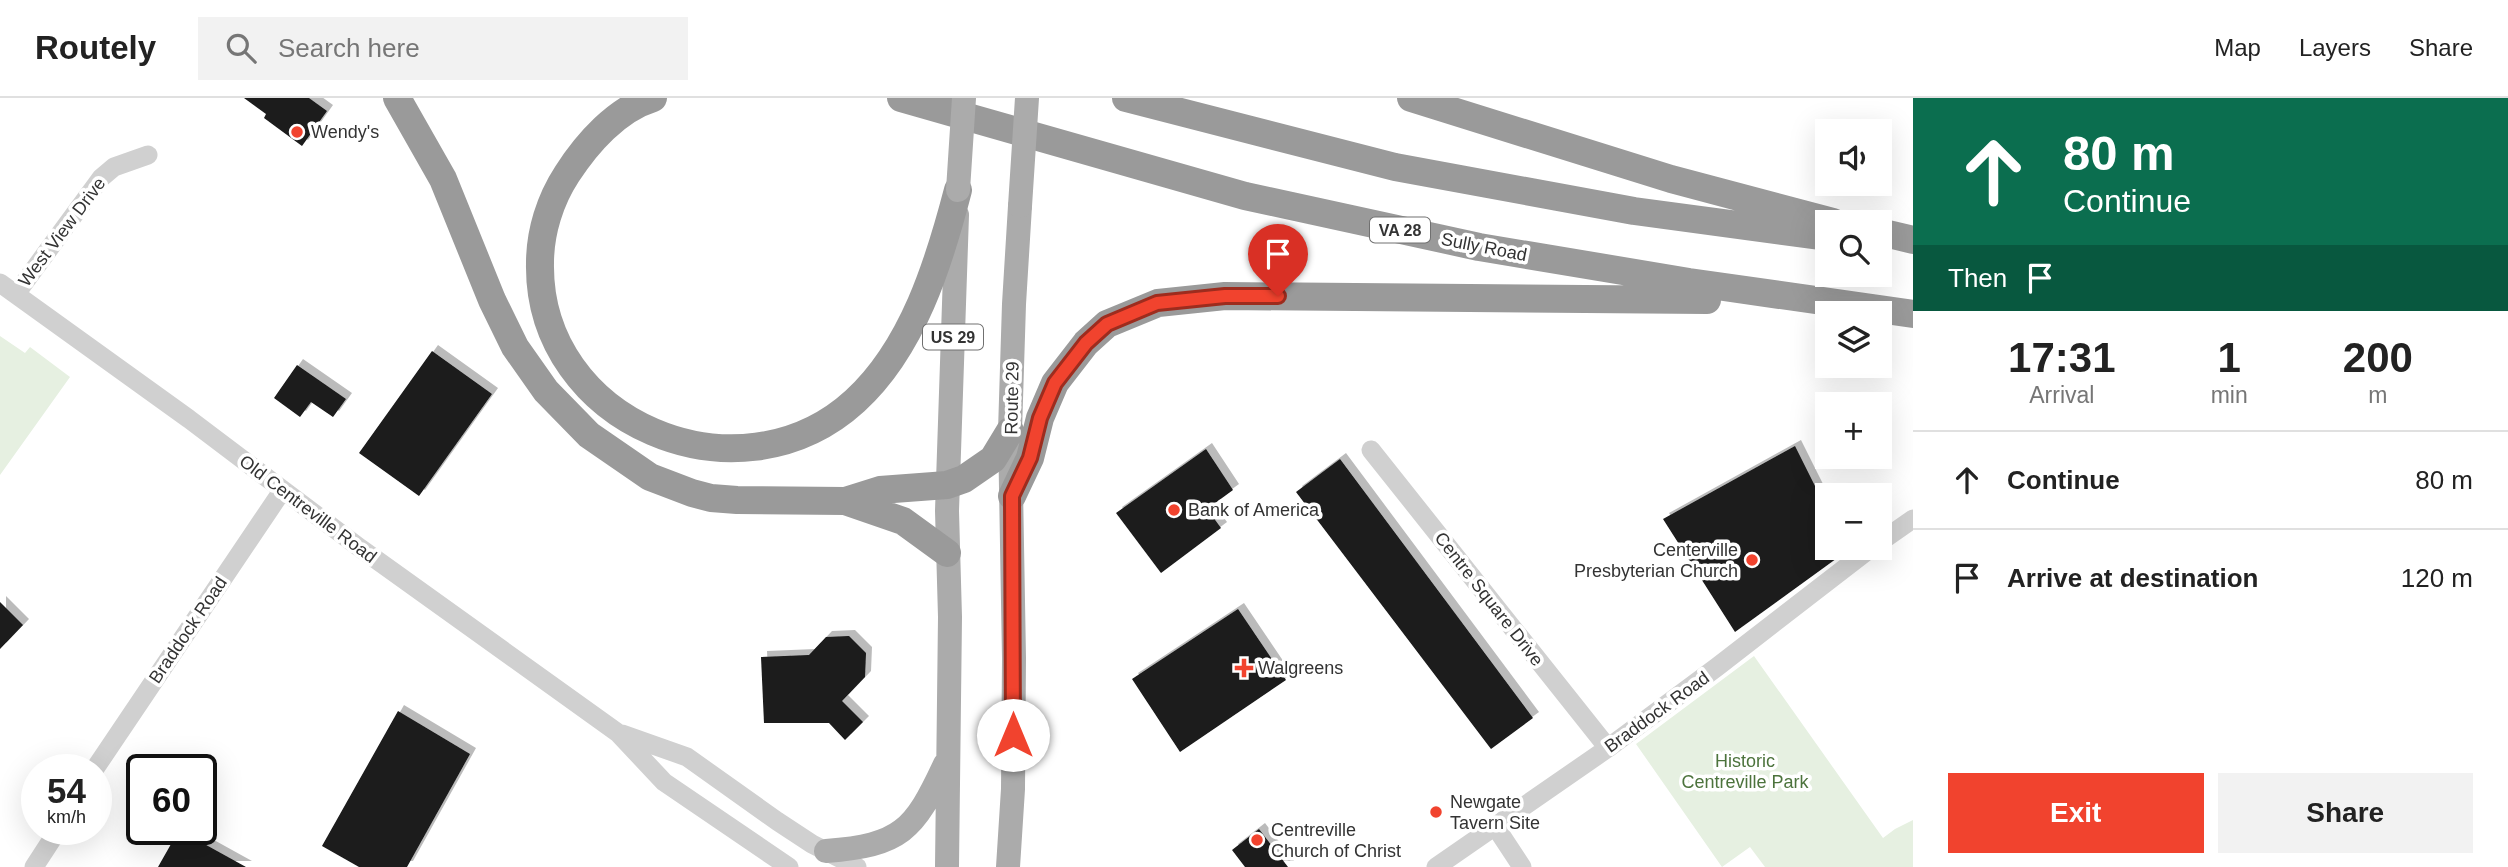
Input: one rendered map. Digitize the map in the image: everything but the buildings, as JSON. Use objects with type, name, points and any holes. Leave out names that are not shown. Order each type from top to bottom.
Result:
[{"type":"highway","points":[[397,98],[443,179],[492,300],[515,347],[546,391],[589,435],[650,477],[711,498],[845,501],[903,521],[947,553]]},
{"type":"highway","points":[[653,98],[618,117],[592,142],[558,188],[540,247],[540,276],[542,304],[553,335],[568,364],[588,388],[610,406],[636,424],[664,437],[726,449],[784,442],[830,421],[856,401],[878,377],[910,324],[938,259],[958,190]]},
{"type":"highway","name":"Sully Road","points":[[901,98],[1245,196],[1479,247],[1689,282],[1911,314]]},
{"type":"highway","points":[[1126,98],[1395,167],[1634,211],[1815,235]]},
{"type":"highway","points":[[1411,98],[1671,179],[1815,217]]},
{"type":"highway","points":[[1892,235],[1913,240]]},
{"type":"highway","points":[[1892,244],[1913,247]]},
{"type":"highway","points":[[1012,496],[1030,458],[1040,418],[1055,383],[1065,368],[1107,324],[1157,303],[1225,296],[1595,298],[1820,304],[1911,314]]},
{"type":"highway","points":[[845,501],[880,489],[947,485],[978,471],[993,459],[1010,431]]},
{"type":"main road","name":"US 29","points":[[947,867],[950,617],[947,485],[964,98]]},
{"type":"main road","name":"Route 29","points":[[1008,867],[1013,777],[1010,431],[1014,304],[1027,98]]},
{"type":"main road","points":[[826,851],[862,848],[894,838],[915,821],[950,754]]},
{"type":"street","name":"West View Drive","points":[[8,288],[101,178],[114,167],[148,155]]},
{"type":"street","name":"Old Centreville Road","points":[[8,288],[189,419],[282,491],[618,733],[664,782],[789,867]]},
{"type":"street","name":"Centre Square Drive","points":[[1371,450],[1608,748]]},
{"type":"street","name":"Braddock Road","points":[[105,754],[282,491]]},
{"type":"street","points":[[1892,534],[1913,519]]},
{"type":"street","name":"Braddock Road","points":[[1436,867],[1608,748],[1855,560]]},
{"type":"street","name":"Old Centreville Road","points":[[618,733],[687,757],[777,821],[857,867]]},
{"type":"street","points":[[1495,826],[1522,867]]},
{"type":"street","points":[[34,867],[48,845]]},
{"type":"green space","points":[[0,336],[25,353],[30,347],[70,377],[0,475]]},
{"type":"green space","name":"Historic Centreville Park","points":[[1754,656],[1883,838],[1913,820],[1913,867],[1765,867],[1750,847],[1722,867],[1636,744]]},
{"type":"place","name":"Wendy's","points":[[297,132]]},
{"type":"place","name":"Bank of America","points":[[1174,510]]},
{"type":"place","name":"Centerville Presbyterian Church","points":[[1752,560]]},
{"type":"place","name":"Walgreens","points":[[1244,668]]},
{"type":"place","name":"Newgate Tavern Site","points":[[1436,812]]},
{"type":"place","name":"Centreville Church of Christ","points":[[1257,840]]},
{"type":"route","points":[[1013,735],[1012,496],[1030,458],[1040,418],[1055,383],[1086,343],[1107,324],[1157,303],[1225,296],[1278,296]]}]
